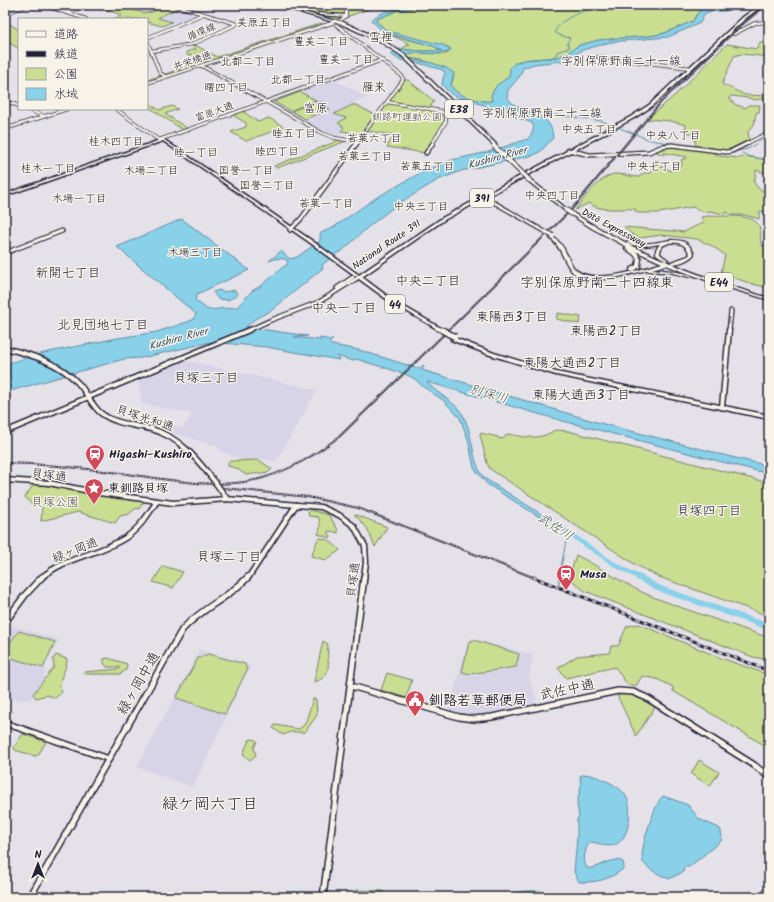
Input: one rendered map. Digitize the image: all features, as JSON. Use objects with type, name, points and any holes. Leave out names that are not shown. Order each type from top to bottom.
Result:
[{"type":"highway","name":"Dōtō Expressway","points":[[277,5],[335,22]]},
{"type":"highway","name":"Dōtō Expressway","points":[[277,5],[342,23],[380,40],[394,49],[421,73],[529,179],[566,209],[592,225],[633,247],[668,263],[736,288],[769,298]]},
{"type":"highway","name":"391","points":[[356,277],[443,219],[640,112],[657,101],[744,18],[762,5]]},
{"type":"highway","points":[[295,10],[316,14],[347,16]]},
{"type":"highway","name":"Dōtō Expressway","points":[[342,23],[373,37],[394,49]]},
{"type":"highway","points":[[5,196],[162,140]]},
{"type":"highway","name":"44","points":[[162,140],[312,244],[389,303],[454,338],[497,356],[556,373],[769,416]]},
{"type":"highway","points":[[483,196],[552,236],[562,246],[574,271],[582,276],[600,278],[668,263],[690,257],[692,254],[690,248],[683,244],[672,241],[648,245],[635,244],[592,225]]},
{"type":"highway","name":"Dōtō Expressway","points":[[573,213],[578,218],[625,244],[668,263],[736,289],[769,298]]},
{"type":"highway","points":[[578,218],[637,255],[640,262],[633,271]]},
{"type":"highway","points":[[668,263],[687,256],[689,252],[680,244],[662,244],[658,249],[658,254],[662,258],[678,266]]},
{"type":"highway","points":[[633,271],[652,270],[679,273],[736,289]]},
{"type":"street","points":[[5,13],[27,5]]},
{"type":"street","points":[[43,5],[83,18]]},
{"type":"street","points":[[67,13],[86,5]]},
{"type":"street","name":"循環線","points":[[152,51],[193,44],[237,24],[174,5]]},
{"type":"street","points":[[295,5],[375,5]]},
{"type":"street","points":[[342,23],[347,16],[348,6]]},
{"type":"street","points":[[148,40],[204,14]]},
{"type":"street","name":"共栄橋通","points":[[148,83],[310,31],[344,19],[347,16]]},
{"type":"street","points":[[291,230],[301,220],[403,82],[403,79],[382,60],[335,22]]},
{"type":"street","points":[[727,34],[734,34],[755,23],[769,22]]},
{"type":"street","points":[[148,42],[160,73],[166,77]]},
{"type":"street","points":[[598,57],[691,68]]},
{"type":"street","name":"富原大通","points":[[162,140],[382,60]]},
{"type":"street","points":[[202,66],[326,135],[358,142]]},
{"type":"street","points":[[5,101],[18,106]]},
{"type":"street","points":[[387,102],[441,111],[446,116],[446,121],[426,153]]},
{"type":"street","points":[[29,110],[44,116]]},
{"type":"street","points":[[5,129],[64,110]]},
{"type":"street","points":[[117,110],[162,140]]},
{"type":"street","points":[[569,150],[586,155],[646,152],[663,146],[672,145],[726,152],[732,151],[769,132]]},
{"type":"street","points":[[5,252],[62,231]]},
{"type":"street","points":[[5,432],[216,345],[282,316],[319,302],[356,277]]},
{"type":"street","points":[[722,406],[731,311]]},
{"type":"street","name":"貝塚光和通","points":[[5,348],[56,366],[77,382],[97,410],[107,417],[166,434],[181,442],[215,482],[227,500]]},
{"type":"street","name":"貝塚通","points":[[5,480],[49,483],[99,493],[179,504],[210,500],[227,500],[321,507],[339,515],[354,526],[364,546],[366,562],[323,897]]},
{"type":"street","name":"緑ヶ岡通","points":[[5,622],[32,586],[45,574],[65,563],[113,545],[125,538],[141,524],[157,501]]},
{"type":"street","name":"緑ヶ岡中通","points":[[30,897],[186,626],[194,617],[239,586],[248,578],[296,505]]},
{"type":"street","name":"武佐中通","points":[[351,686],[459,717],[474,719],[492,717],[618,691],[633,692],[647,698],[670,712],[754,765],[769,777]]},
{"type":"street","points":[[5,723],[109,759]]},
{"type":"shaded area","points":[[131,5],[169,5],[152,12],[144,13],[125,7]]},
{"type":"shaded area","points":[[180,8],[200,14],[179,23],[158,18]]},
{"type":"shaded area","points":[[333,79],[368,97],[354,103],[376,114],[361,135],[343,132],[339,136],[329,134],[270,103],[271,101]]},
{"type":"shaded area","points":[[184,360],[317,390],[276,462],[257,458],[253,461],[247,461],[218,450],[219,447],[169,432],[173,426],[183,428],[192,414],[142,404],[141,394],[139,391],[140,385],[135,380]]},
{"type":"shaded area","points":[[7,624],[59,640],[46,665],[46,673],[41,686],[31,699],[20,700],[5,697],[5,627]]},
{"type":"shaded area","points":[[469,638],[533,655],[529,678],[537,700],[535,703],[486,714],[468,714],[448,711]]},
{"type":"shaded area","points":[[200,650],[251,665],[193,787],[137,767]]},
{"type":"green space","points":[[91,5],[100,5],[114,9],[122,7],[144,13],[152,12],[169,5],[181,7],[158,18],[172,22],[162,26],[148,22],[148,18],[116,18],[122,15]]},
{"type":"green space","points":[[283,5],[415,5],[388,12],[382,7],[377,6],[338,20]]},
{"type":"green space","points":[[425,5],[752,5],[742,7],[709,8],[696,15],[693,21],[665,33],[650,36],[599,40],[580,45],[559,57],[519,61],[515,63],[509,77],[495,88],[492,93],[492,101],[482,101],[468,98],[453,89],[451,85],[454,76],[446,68],[422,60],[400,57],[407,53],[445,54],[451,49],[387,31],[375,20],[396,11]]},
{"type":"green space","points":[[5,21],[18,29],[18,48],[5,40]]},
{"type":"green space","points":[[322,23],[323,25],[148,82],[148,80],[213,58],[202,52],[188,56],[186,52],[196,49],[192,46],[195,45],[217,57]]},
{"type":"green space","points":[[391,35],[433,46],[442,51],[401,49],[410,44]]},
{"type":"green space","points":[[760,42],[769,44],[769,57],[741,54],[734,56],[722,84],[745,95],[769,96],[769,98],[754,100],[731,96],[729,99],[736,105],[746,108],[748,105],[760,105],[759,112],[756,113],[754,125],[748,131],[749,140],[727,150],[696,146],[694,134],[685,132],[686,125],[671,121],[647,119],[673,97],[727,44],[757,49]]},
{"type":"green space","name":"釧路町運動公園","points":[[403,80],[408,80],[434,101],[429,109],[444,114],[446,121],[426,153],[387,147],[394,135],[366,131]]},
{"type":"green space","points":[[300,92],[316,100],[290,111],[274,102]]},
{"type":"green space","points":[[315,102],[320,102],[330,109],[305,119],[291,111]]},
{"type":"green space","points":[[148,103],[159,110],[172,106],[178,109],[165,114],[187,128],[183,130],[148,107]]},
{"type":"green space","points":[[352,105],[356,105],[375,115],[360,134],[341,131],[344,127],[338,123],[346,118],[334,114]]},
{"type":"green space","points":[[241,110],[258,122],[269,118],[284,127],[246,141],[231,132],[246,127],[246,123],[231,114]]},
{"type":"green space","points":[[337,140],[346,141],[277,168],[274,166],[335,142]]},
{"type":"green space","points":[[674,146],[711,151],[719,156],[739,158],[746,156],[769,160],[769,174],[756,170],[755,180],[753,181],[758,188],[769,194],[769,213],[760,211],[759,219],[745,215],[731,215],[727,212],[724,214],[711,211],[703,212],[693,207],[659,213],[638,213],[635,209],[604,209],[593,206],[589,203],[575,210],[599,182],[611,175],[620,174],[639,177],[644,173],[651,173],[654,168],[655,161],[661,162],[659,166],[672,171],[683,164],[681,162],[682,159],[686,159],[687,157],[664,153],[664,155],[656,152]]},
{"type":"green space","points":[[734,216],[748,218],[759,225],[761,245],[769,247],[769,288],[721,273],[725,255],[712,246],[697,239],[661,235],[640,238],[634,236],[624,227],[684,232],[704,222],[701,217]]},
{"type":"green space","points":[[558,313],[581,317],[579,324],[556,319]]},
{"type":"green space","points":[[555,430],[568,431],[769,483],[769,616],[659,577],[636,565],[490,469],[487,463],[480,433],[503,439],[507,434],[537,437],[543,436]]},
{"type":"green space","points":[[259,460],[272,469],[269,472],[246,475],[236,468],[228,466],[228,462],[231,461]]},
{"type":"green space","name":"貝塚公園","points":[[34,484],[145,500],[139,509],[136,508],[129,514],[120,516],[115,523],[78,512],[41,521],[42,508],[40,505],[32,505],[25,497]]},
{"type":"green space","points":[[311,510],[329,515],[338,530],[338,533],[331,531],[327,532],[331,536],[330,538],[318,534],[320,521],[318,517],[309,516],[308,513]]},
{"type":"green space","points":[[354,514],[387,527],[375,547],[367,528]]},
{"type":"green space","points":[[318,539],[329,540],[340,550],[326,560],[311,556]]},
{"type":"green space","points":[[576,555],[633,588],[653,597],[769,638],[769,660],[753,657],[585,591],[569,578]]},
{"type":"green space","points":[[163,566],[183,572],[173,588],[153,582]]},
{"type":"green space","points":[[639,624],[721,658],[769,675],[769,748],[673,691],[673,687],[657,679],[642,676],[636,686],[627,684],[615,667],[566,678],[558,668],[577,656],[609,653],[611,646],[618,646],[627,626]]},
{"type":"green space","points":[[19,631],[55,642],[43,668],[5,656],[5,649]]},
{"type":"green space","points":[[474,640],[519,654],[516,667],[470,674],[462,672],[469,642]]},
{"type":"green space","points":[[323,641],[328,644],[327,672],[325,676],[314,682]]},
{"type":"green space","points":[[208,654],[245,664],[247,670],[225,714],[176,698],[198,658]]},
{"type":"green space","points":[[56,655],[67,659],[60,683],[62,692],[55,698],[47,695],[36,698],[33,694],[54,667],[53,659]]},
{"type":"green space","points":[[108,658],[127,664],[126,670],[120,674],[86,674],[84,672],[120,669],[119,667],[107,667],[104,663],[104,659]]},
{"type":"green space","points":[[387,673],[412,680],[406,698],[381,690]]},
{"type":"green space","points":[[628,694],[655,707],[636,736],[617,695]]},
{"type":"green space","points":[[313,699],[316,699],[317,715],[305,732],[290,732],[283,735],[273,728],[275,725],[299,729],[305,724]]},
{"type":"green space","points":[[23,734],[46,742],[38,755],[35,756],[15,750],[14,747]]},
{"type":"green space","points":[[253,739],[257,741],[254,748],[256,755],[250,760],[243,754],[249,740]]},
{"type":"green space","points":[[699,760],[719,772],[710,786],[691,774]]},
{"type":"green space","points":[[354,891],[383,891],[385,897],[354,897]]},
{"type":"water","points":[[415,5],[425,5],[396,11],[375,20],[387,31],[443,45],[451,49],[450,51],[438,54],[410,53],[404,54],[400,57],[432,63],[446,68],[454,73],[451,85],[457,92],[468,98],[482,101],[492,101],[491,95],[497,85],[509,77],[510,68],[515,63],[524,60],[559,57],[580,45],[599,40],[650,36],[665,33],[693,21],[699,11],[704,9],[759,5],[750,9],[708,12],[704,14],[700,23],[668,37],[611,42],[583,50],[562,61],[534,64],[523,68],[520,76],[508,90],[507,97],[520,108],[541,117],[551,128],[553,138],[541,151],[534,155],[461,171],[438,180],[401,202],[368,227],[341,252],[337,253],[322,265],[323,268],[272,310],[255,319],[246,327],[308,336],[294,337],[333,340],[329,342],[332,345],[359,350],[420,369],[423,365],[422,370],[600,423],[769,466],[769,474],[563,421],[427,382],[431,387],[461,411],[470,433],[477,464],[484,478],[568,531],[571,536],[567,532],[560,530],[487,484],[474,468],[468,439],[460,418],[443,400],[422,386],[415,379],[405,374],[356,359],[353,361],[337,356],[339,360],[266,347],[211,342],[141,358],[124,359],[10,391],[5,391],[5,364],[44,353],[118,338],[157,332],[193,320],[196,314],[117,247],[182,219],[249,270],[197,294],[195,300],[208,310],[237,307],[253,290],[261,286],[287,265],[288,261],[281,258],[269,261],[281,251],[290,259],[297,257],[320,241],[321,233],[334,227],[374,199],[422,172],[452,160],[488,152],[528,139],[533,129],[532,123],[451,94],[442,85],[445,74],[443,70],[415,62],[400,60],[390,54],[398,49],[442,51],[433,46],[386,33],[371,20],[380,14]]},
{"type":"water","points":[[219,290],[223,292],[235,290],[238,295],[228,300],[218,299],[213,292]]},
{"type":"water","points":[[586,774],[608,782],[623,792],[628,801],[629,823],[624,837],[619,842],[614,845],[607,846],[590,842],[585,855],[585,865],[587,868],[596,867],[614,860],[619,860],[623,862],[624,868],[609,878],[603,880],[579,882],[574,872],[577,819],[579,816],[577,803],[581,786],[580,776]]},
{"type":"water","points":[[663,796],[688,805],[699,819],[719,828],[721,831],[722,840],[689,867],[684,867],[683,872],[669,879],[645,865],[642,857],[648,828],[656,808]]},
{"type":"water","points":[[540,891],[557,897],[510,897],[511,893]]},
{"type":"waterway","points":[[388,5],[381,7],[388,12]]},
{"type":"waterway","points":[[550,59],[557,54],[557,52],[570,47],[567,43],[570,38],[559,35],[555,32],[557,27],[565,20],[592,8],[594,5]]},
{"type":"waterway","points":[[542,117],[555,115],[602,121],[650,140],[682,145]]},
{"type":"waterway","points":[[733,152],[748,149],[769,135]]},
{"type":"waterway","points":[[742,153],[750,157],[769,160]]},
{"type":"waterway","name":"武佐川","points":[[567,532],[614,564],[640,578]]},
{"type":"waterway","name":"武佐川","points":[[569,539],[572,536]]},
{"type":"waterway","points":[[559,578],[566,541]]},
{"type":"waterway","name":"武佐川","points":[[638,577],[658,588],[769,627]]},
{"type":"waterway","points":[[559,578],[559,583]]},
{"type":"tunnel","points":[[663,263],[671,261]]},
{"type":"railway","points":[[5,463],[77,468],[192,483],[228,484],[263,478],[294,466],[313,455],[340,436],[571,210],[661,102],[738,28],[766,5]]},
{"type":"railway","points":[[224,488],[308,497],[358,508],[535,578]]},
{"type":"railway","points":[[533,577],[769,671]]},
{"type":"place","name":"Higashi-Kushiro","points":[[95,471]]},
{"type":"place","name":"東釧路貝塚","points":[[94,505]]},
{"type":"place","name":"Musa","points":[[566,591]]},
{"type":"place","name":"釧路若草郵便局","points":[[415,717]]},
{"type":"district","name":"美原五丁目","points":[[264,22]]},
{"type":"district","name":"雪裡","points":[[381,37]]},
{"type":"district","name":"豊美二丁目","points":[[321,41]]},
{"type":"district","name":"豊美一丁目","points":[[346,59]]},
{"type":"district","name":"北都二丁目","points":[[248,61]]},
{"type":"district","name":"字別保原野南二十一線","points":[[621,61]]},
{"type":"district","name":"北都一丁目","points":[[298,79]]},
{"type":"district","name":"曙四丁目","points":[[226,87]]},
{"type":"district","name":"雁来","points":[[374,87]]},
{"type":"district","name":"富原","points":[[316,108]]},
{"type":"district","name":"字別保原野南二十二線","points":[[542,113]]},
{"type":"district","name":"中央五丁目","points":[[589,129]]},
{"type":"district","name":"睦五丁目","points":[[294,133]]},
{"type":"district","name":"中央八丁目","points":[[673,135]]},
{"type":"district","name":"若葉六丁目","points":[[374,138]]},
{"type":"district","name":"桂木四丁目","points":[[116,141]]},
{"type":"district","name":"睦四丁目","points":[[277,151]]},
{"type":"district","name":"睦一丁目","points":[[196,152]]},
{"type":"district","name":"若葉三丁目","points":[[365,156]]},
{"type":"district","name":"若葉五丁目","points":[[427,166]]},
{"type":"district","name":"中央七丁目","points":[[654,166]]},
{"type":"district","name":"桂木一丁目","points":[[48,168]]},
{"type":"district","name":"木場二丁目","points":[[151,170]]},
{"type":"district","name":"国誉一丁目","points":[[246,170]]},
{"type":"district","name":"国誉二丁目","points":[[267,185]]},
{"type":"district","name":"中央四丁目","points":[[552,195]]},
{"type":"district","name":"木場一丁目","points":[[79,198]]},
{"type":"district","name":"若葉一丁目","points":[[326,203]]},
{"type":"district","name":"中央三丁目","points":[[421,206]]},
{"type":"district","name":"木場三丁目","points":[[195,252]]},
{"type":"district","name":"新開七丁目","points":[[68,272]]},
{"type":"district","name":"中央二丁目","points":[[428,280]]},
{"type":"district","name":"字別保原野南二十四線東","points":[[597,282]]},
{"type":"district","name":"中央一丁目","points":[[344,307]]},
{"type":"district","name":"東陽西3丁目","points":[[512,316]]},
{"type":"district","name":"北見団地七丁目","points":[[103,324]]},
{"type":"district","name":"東陽西2丁目","points":[[606,330]]},
{"type":"district","name":"東陽大通西2丁目","points":[[572,362]]},
{"type":"district","name":"貝塚三丁目","points":[[206,377]]},
{"type":"district","name":"東陽大通西3丁目","points":[[581,394]]},
{"type":"district","name":"貝塚四丁目","points":[[709,510]]},
{"type":"district","name":"貝塚二丁目","points":[[229,556]]},
{"type":"district","name":"緑ケ岡六丁目","points":[[210,803]]},
{"type":"water label","name":"Kushiro River","points":[[497,157]]},
{"type":"water label","name":"Kushiro River","points":[[178,338]]},
{"type":"water label","name":"別保川","points":[[489,393]]}]
